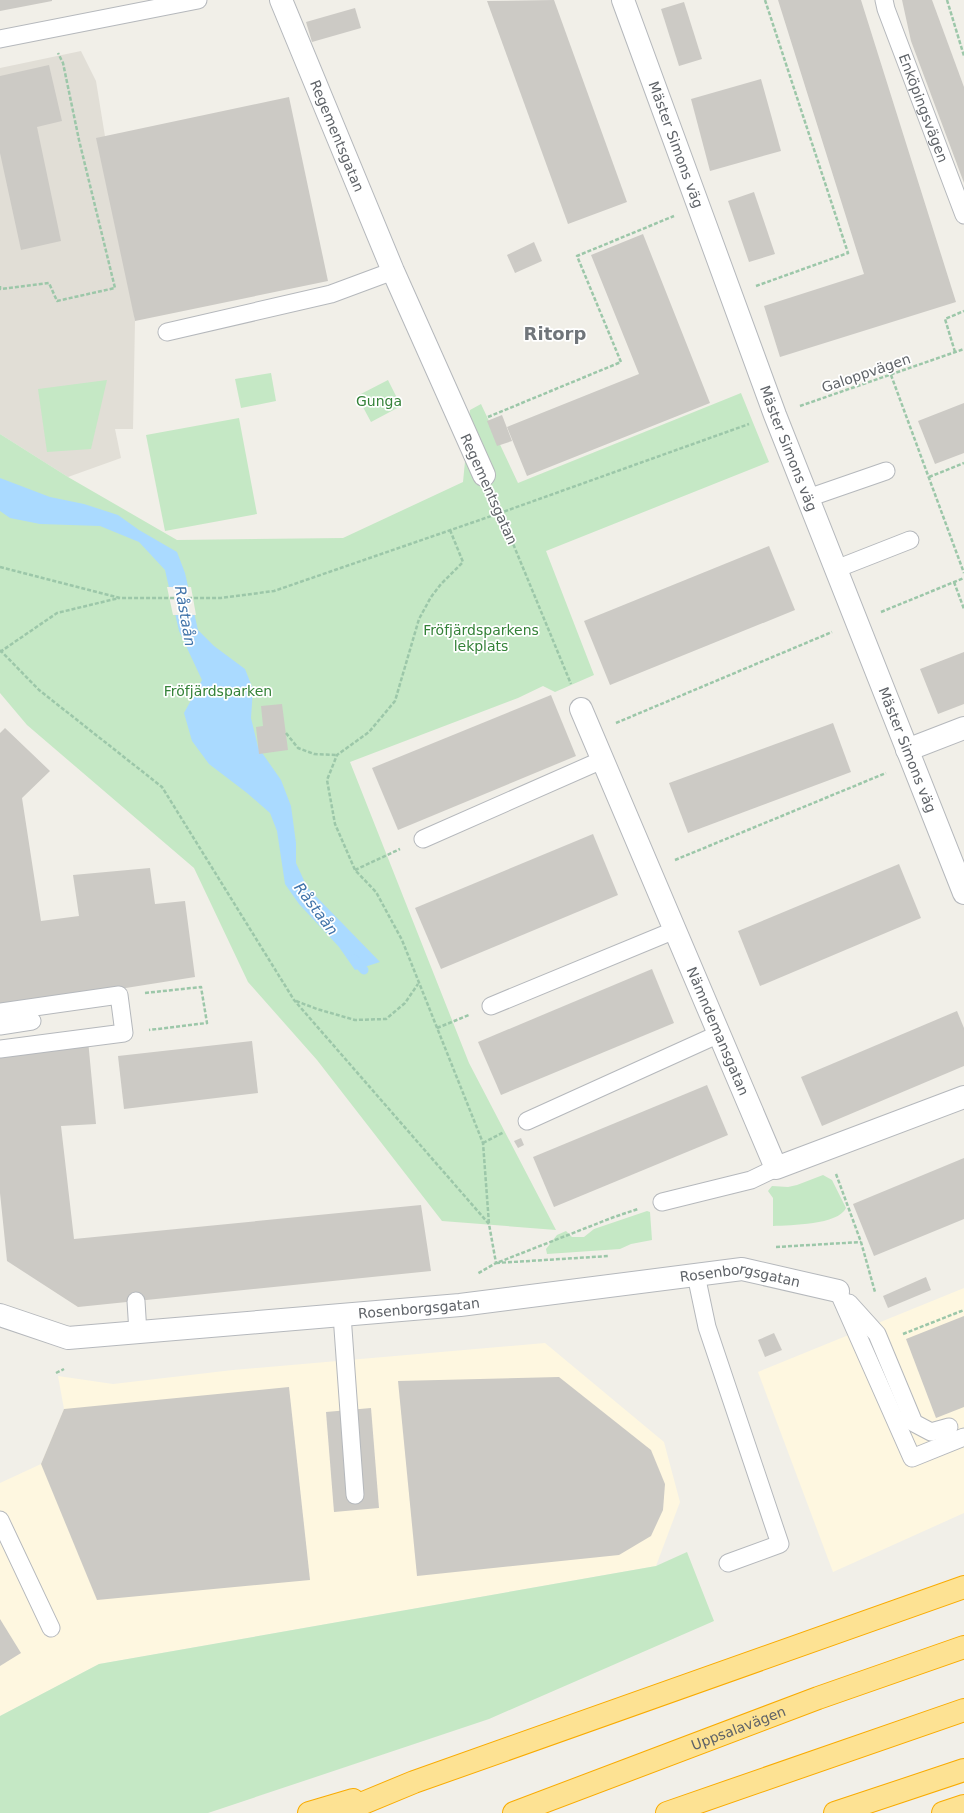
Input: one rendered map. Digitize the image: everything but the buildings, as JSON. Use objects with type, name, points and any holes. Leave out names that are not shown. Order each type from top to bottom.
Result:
[{"type":"highway","points":[[310,1813],[414,1782],[964,1587]]},
{"type":"highway","name":"Uppsalavägen","points":[[514,1813],[818,1698],[964,1647]]},
{"type":"highway","points":[[667,1813],[964,1710]]},
{"type":"highway","points":[[836,1813],[964,1770]]},
{"type":"highway","points":[[339,1813],[414,1782]]},
{"type":"highway","points":[[943,1813],[964,1806]]},
{"type":"street","name":"Regementsgatan","points":[[281,0],[393,272],[484,475]]},
{"type":"street","name":"Mäster Simons väg","points":[[623,0],[775,415],[964,893]]},
{"type":"street","name":"Nämndemansgatan","points":[[581,709],[776,1168]]},
{"type":"street","points":[[910,756],[964,728]]},
{"type":"street","points":[[776,1168],[964,1097]]},
{"type":"street","name":"Rosenborgsgatan","points":[[0,1315],[68,1338],[460,1305],[742,1268],[838,1291]]},
{"type":"lane","points":[[0,39],[198,0]]},
{"type":"lane","name":"Enköpingsvägen","points":[[884,0],[886,9],[964,215]]},
{"type":"lane","points":[[167,332],[331,294],[393,272]]},
{"type":"lane","points":[[808,498],[886,470]]},
{"type":"lane","points":[[836,569],[910,540]]},
{"type":"lane","points":[[423,839],[602,760]]},
{"type":"lane","points":[[491,1006],[675,930]]},
{"type":"lane","points":[[0,1012],[118,995],[124,1032],[0,1049]]},
{"type":"lane","points":[[0,1026],[32,1021]]},
{"type":"lane","points":[[527,1121],[719,1034]]},
{"type":"lane","points":[[662,1202],[751,1180],[776,1168]]},
{"type":"lane","points":[[696,1275],[707,1327],[780,1544],[728,1563]]},
{"type":"lane","points":[[838,1291],[877,1334],[914,1423],[931,1432],[949,1427]]},
{"type":"lane","points":[[838,1291],[912,1458],[964,1437]]},
{"type":"lane","points":[[136,1301],[138,1333]]},
{"type":"lane","points":[[342,1315],[355,1495]]},
{"type":"lane","points":[[0,1520],[51,1628]]},
{"type":"path","points":[[731,295],[848,252],[765,0]]},
{"type":"path","points":[[947,0],[964,56]]},
{"type":"path","points":[[0,286],[0,289],[49,284],[57,301],[115,288],[79,140],[63,63],[49,30]]},
{"type":"path","points":[[462,428],[621,362],[577,256],[698,206]]},
{"type":"path","points":[[955,352],[945,319],[964,311]]},
{"type":"path","name":"Galoppvägen","points":[[120,598],[221,598],[274,591],[964,349]]},
{"type":"path","points":[[891,375],[964,573]]},
{"type":"path","points":[[928,477],[964,463]]},
{"type":"path","name":"Regementsgatan","points":[[484,475],[581,709]]},
{"type":"path","points":[[450,530],[463,562],[441,584],[431,597],[419,619],[395,700],[369,732],[337,755],[327,780],[335,824],[355,870],[376,892],[402,940],[418,984],[484,1143],[488,1224],[496,1263]]},
{"type":"path","points":[[0,567],[120,598]]},
{"type":"path","points":[[591,733],[964,578]]},
{"type":"path","points":[[954,582],[964,609]]},
{"type":"path","points":[[120,598],[57,613],[0,651],[40,690],[162,787],[294,1000],[488,1224]]},
{"type":"path","points":[[286,733],[298,748],[314,754],[337,755]]},
{"type":"path","points":[[650,871],[910,756]]},
{"type":"path","points":[[355,870],[423,839]]},
{"type":"path","points":[[294,1000],[317,1009],[355,1020],[386,1019],[404,1003],[418,984]]},
{"type":"path","points":[[118,995],[201,987],[207,1023],[124,1032]]},
{"type":"path","points":[[436,1028],[491,1006]]},
{"type":"path","points":[[827,1149],[861,1242],[877,1299]]},
{"type":"path","points":[[460,1305],[460,1284],[496,1263],[614,1217]]},
{"type":"path","points":[[901,1335],[964,1310]]},
{"type":"path","points":[[56,1373],[64,1369]]},
{"type":"shaded area","points":[[81,51],[96,81],[135,321],[133,429],[115,429],[121,458],[68,477],[0,434],[0,68]]},
{"type":"shaded area","points":[[964,1288],[964,1513],[833,1572],[758,1372]]},
{"type":"shaded area","points":[[545,1343],[664,1442],[680,1502],[656,1566],[99,1664],[0,1716],[0,1483],[41,1464],[64,1409],[58,1376],[113,1384],[233,1370]]},
{"type":"green space","points":[[271,373],[276,401],[241,408],[235,379]]},
{"type":"green space","points":[[107,380],[91,449],[47,452],[38,389]]},
{"type":"green space","name":"Gunga","points":[[388,380],[401,406],[371,422],[357,396]]},
{"type":"green space","name":"Fröfjärdsparken","points":[[741,393],[769,462],[546,551],[594,675],[555,692],[543,686],[518,698],[350,762],[469,1063],[556,1230],[442,1221],[317,1060],[248,982],[194,868],[27,725],[0,693],[0,434],[68,477],[177,540],[343,538],[463,482],[470,410],[481,404],[518,483]]},
{"type":"green space","points":[[239,418],[257,514],[165,531],[146,435]]},
{"type":"green space","points":[[823,1175],[832,1180],[846,1208],[841,1214],[834,1218],[813,1223],[773,1226],[773,1198],[768,1191],[772,1186],[788,1187]]},
{"type":"green space","points":[[647,1211],[650,1212],[652,1240],[631,1244],[620,1249],[547,1254],[546,1249],[557,1235],[566,1231],[572,1237],[584,1237],[594,1229]]},
{"type":"green space","points":[[687,1552],[714,1621],[489,1719],[208,1813],[0,1813],[0,1716],[99,1664],[656,1566]]},
{"type":"water","points":[[0,478],[50,497],[84,504],[118,515],[139,530],[177,552],[185,573],[198,630],[214,646],[245,669],[253,689],[251,718],[258,747],[281,780],[291,806],[296,843],[296,863],[307,887],[380,962],[355,970],[339,947],[299,904],[285,884],[277,831],[270,813],[209,764],[192,741],[184,713],[202,680],[179,631],[165,570],[139,542],[100,526],[40,524],[10,518],[0,511]]},
{"type":"pier","points":[[167,587],[191,587],[196,615],[173,615]]},
{"type":"waterway","name":"Råstaån","points":[[354,959],[364,970]]},
{"type":"district","name":"Ritorp","points":[[555,334]]},
{"type":"park label","name":"Fröfjärdsparkens lekplats","points":[[481,638]]}]
